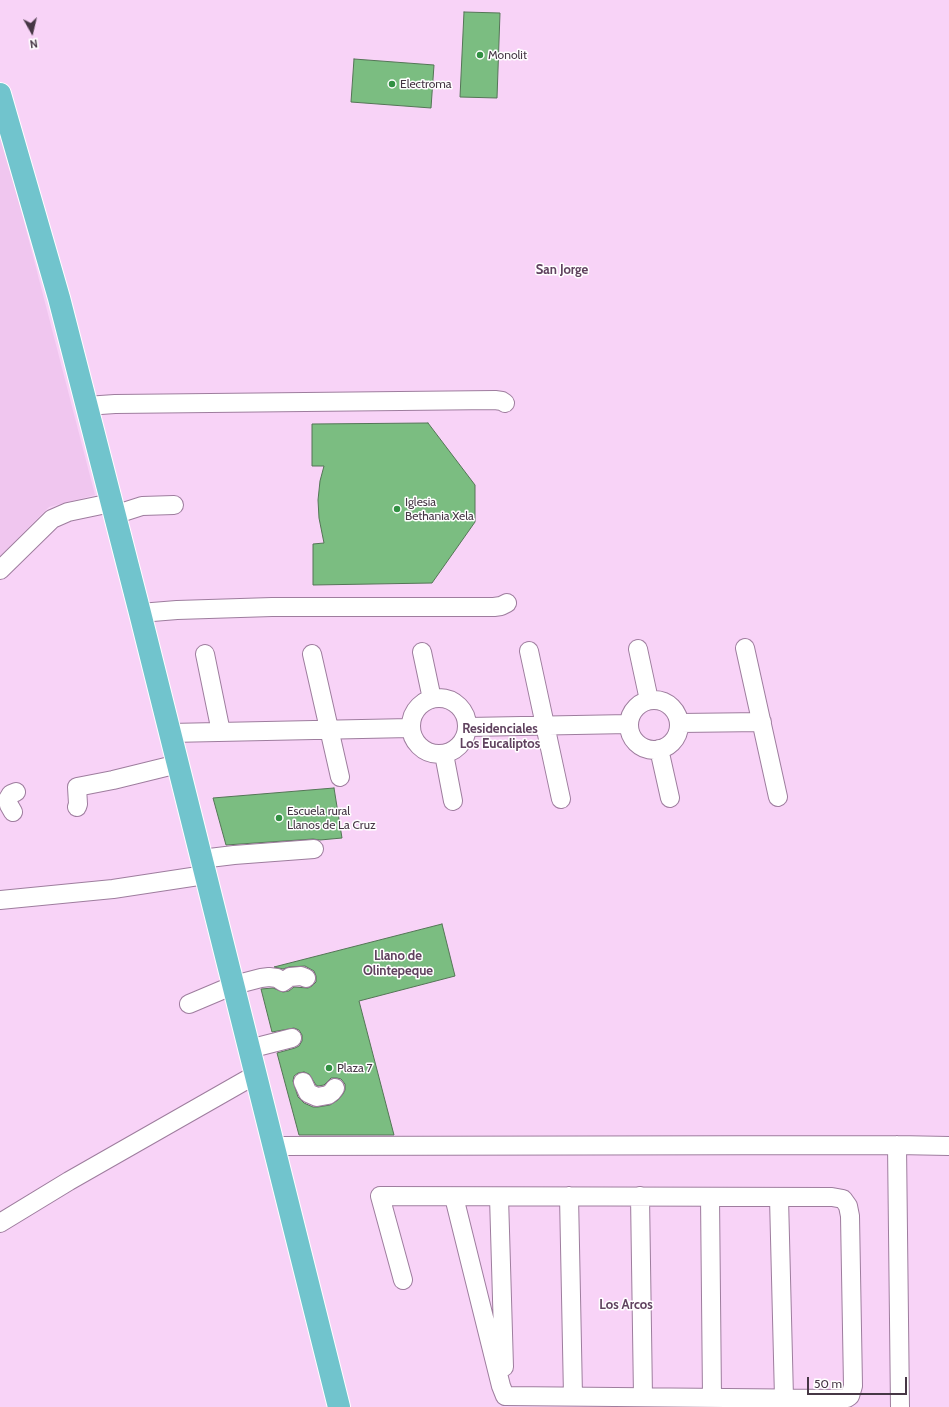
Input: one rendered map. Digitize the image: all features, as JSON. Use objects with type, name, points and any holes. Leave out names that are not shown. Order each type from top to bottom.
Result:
[{"type":"main road","points":[[0,94],[59,298],[340,1407]]},
{"type":"street","points":[[86,406],[115,404],[495,400],[505,403]]},
{"type":"street","points":[[0,570],[52,519],[68,512],[174,505]]},
{"type":"street","points":[[140,613],[177,610],[272,607],[494,607],[502,606],[507,603]]},
{"type":"street","points":[[746,648],[778,797]]},
{"type":"street","points":[[638,649],[649,700]]},
{"type":"street","points":[[529,651],[561,800]]},
{"type":"street","points":[[422,652],[432,699]]},
{"type":"street","points":[[205,654],[221,732]]},
{"type":"street","points":[[312,654],[340,777]]},
{"type":"street","points":[[432,699],[444,699],[456,703],[462,709],[466,717],[468,727],[463,741],[458,747],[451,752],[444,754],[434,754],[424,751],[417,745],[410,728],[412,717],[416,709],[423,703],[432,699]]},
{"type":"street","points":[[649,700],[663,701],[669,704],[675,710],[680,723],[676,738],[671,744],[659,749],[650,750],[643,748],[632,738],[628,724],[634,709],[640,703],[649,700]]},
{"type":"street","points":[[680,723],[762,722]]},
{"type":"street","points":[[468,727],[628,724]]},
{"type":"street","points":[[170,733],[410,728]]},
{"type":"street","points":[[659,749],[670,798]]},
{"type":"street","points":[[444,754],[453,800]]},
{"type":"street","points":[[77,807],[77,787],[178,764]]},
{"type":"street","points":[[13,812],[9,805],[8,799],[11,794],[16,792]]},
{"type":"street","points":[[0,900],[113,889],[203,867],[234,855],[314,849]]},
{"type":"street","points":[[189,1004],[234,986],[269,977],[277,978],[284,982],[290,977],[301,976],[306,978]]},
{"type":"street","points":[[249,1049],[292,1038]]},
{"type":"street","points":[[0,1223],[69,1181],[255,1075]]},
{"type":"street","points":[[303,1082],[308,1093],[317,1097],[328,1095],[335,1088]]},
{"type":"street","points":[[897,1145],[900,1407]]},
{"type":"street","points":[[273,1146],[949,1146]]},
{"type":"street","points":[[403,1280],[380,1196],[832,1197],[843,1199],[848,1206],[850,1223],[853,1386],[852,1392],[847,1398],[504,1396]]},
{"type":"street","points":[[569,1196],[573,1396]]},
{"type":"street","points":[[640,1196],[644,1397]]},
{"type":"street","points":[[710,1196],[712,1398]]},
{"type":"street","points":[[454,1197],[504,1396]]},
{"type":"street","points":[[499,1197],[504,1396]]},
{"type":"street","points":[[779,1198],[784,1398]]},
{"type":"shaded area","points":[[0,129],[95,495],[49,507],[0,556]]},
{"type":"building","name":"Monolit","points":[[464,12],[500,13],[497,98],[460,97]]},
{"type":"building","name":"Electroma","points":[[354,59],[434,65],[431,108],[351,102]]},
{"type":"building","name":"Iglesia Bethania Xela","points":[[428,423],[475,485],[475,522],[432,583],[313,585],[313,544],[324,543],[319,518],[318,500],[320,481],[324,466],[312,466],[312,424]]},
{"type":"building","name":"Escuela rural Llanos de La Cruz","points":[[334,788],[342,838],[226,845],[213,798]]},
{"type":"building","name":"Plaza 7","points":[[442,924],[455,976],[359,1001],[394,1135],[299,1135],[277,1053],[299,1046],[302,1041],[302,1035],[299,1030],[294,1028],[272,1032],[261,989],[273,988],[283,992],[289,991],[294,987],[308,988],[316,982],[316,976],[314,971],[305,966],[283,969],[274,967]],"holes":[[[304,1072],[309,1074],[318,1086],[324,1085],[331,1078],[341,1079],[345,1084],[343,1094],[338,1100],[330,1105],[313,1107],[304,1103],[298,1097],[293,1081],[294,1076],[298,1073]]]},
{"type":"place","name":"Monolit","points":[[480,55]]},
{"type":"place","name":"Electroma","points":[[392,84]]},
{"type":"place","name":"Iglesia Bethania Xela","points":[[397,509]]},
{"type":"place","name":"Escuela rural Llanos de La Cruz","points":[[279,818]]},
{"type":"place","name":"Plaza 7","points":[[329,1068]]},
{"type":"district","name":"San Jorge","points":[[562,270]]},
{"type":"district","name":"Residenciales Los Eucaliptos","points":[[500,736]]},
{"type":"district","name":"Llano de Olintepeque","points":[[398,964]]},
{"type":"district","name":"Los Arcos","points":[[626,1305]]}]
